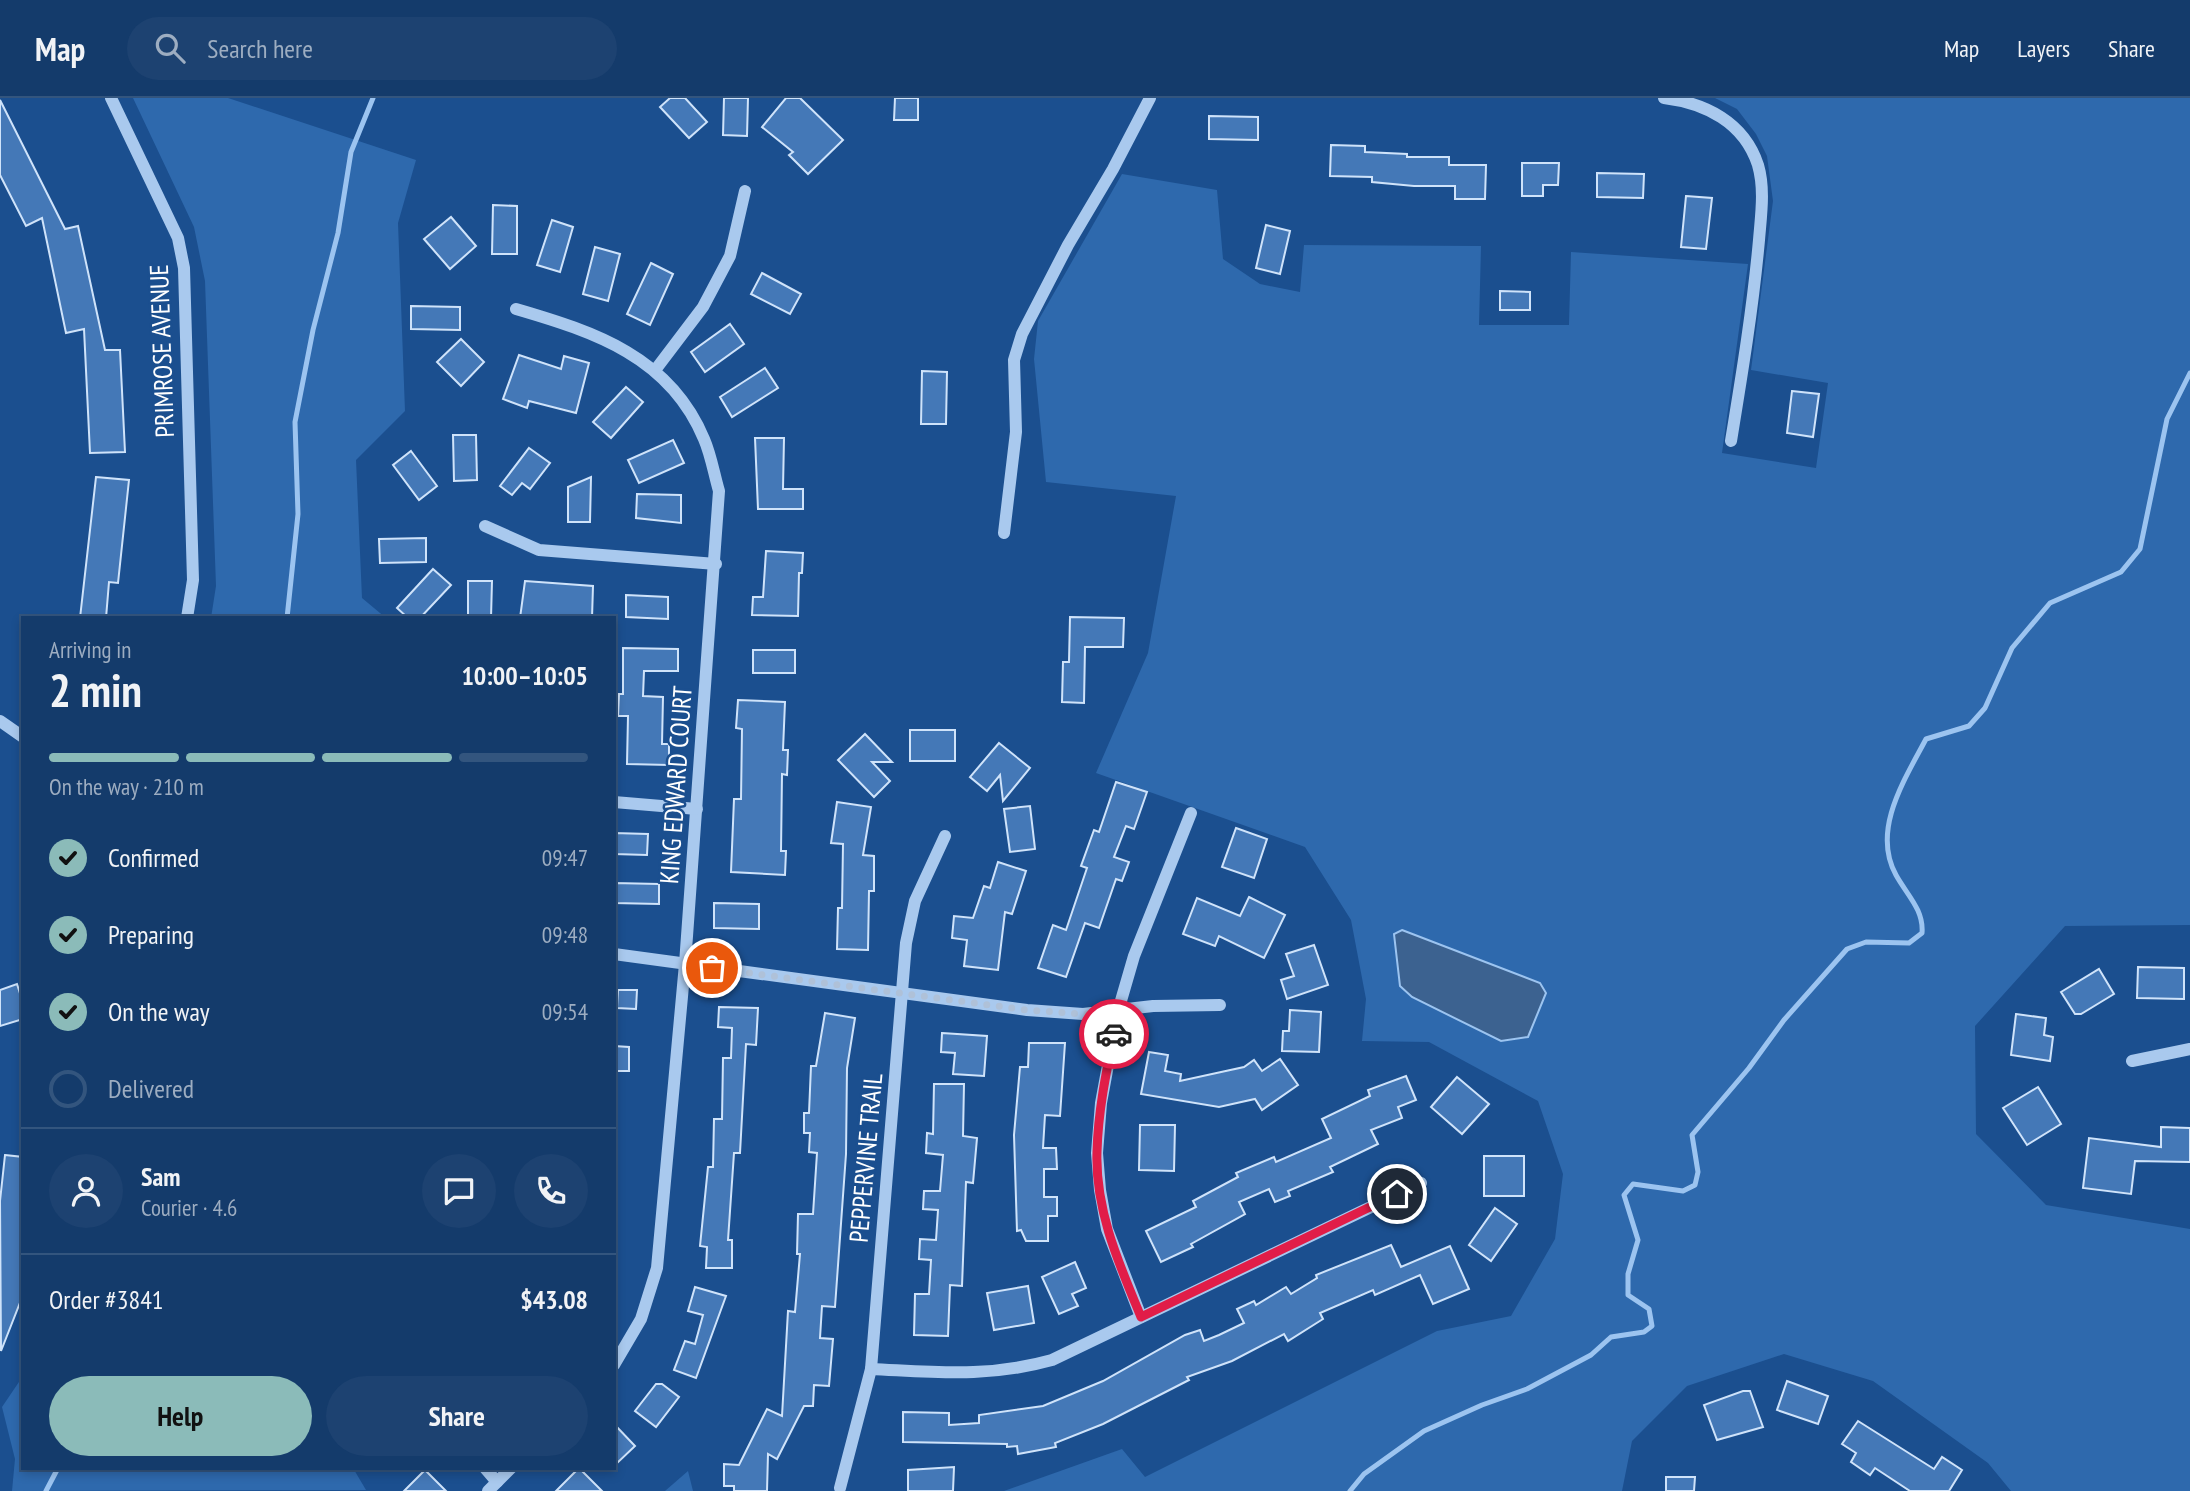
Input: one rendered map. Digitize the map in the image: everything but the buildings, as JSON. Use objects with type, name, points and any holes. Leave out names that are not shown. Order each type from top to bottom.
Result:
[{"type":"street","name":"PRIMROSE AVENUE","points":[[111,98],[178,238],[184,268],[193,580],[187,616]]},
{"type":"street","points":[[1004,533],[1016,432],[1014,360],[1022,334],[1068,245],[1114,169],[1150,98]]},
{"type":"street","points":[[1664,98],[1707,108],[1724,118],[1751,150],[1758,166],[1762,189],[1757,260],[1731,441]]},
{"type":"street","points":[[656,369],[703,306],[730,256],[746,191]]},
{"type":"street","name":"KING EDWARD COURT","points":[[516,309],[604,339],[656,369],[676,390],[704,439],[719,491],[716,564],[685,964],[657,1268],[640,1319],[616,1361]]},
{"type":"street","points":[[485,526],[539,550],[716,564]]},
{"type":"street","points":[[0,721],[21,736]]},
{"type":"street","points":[[616,802],[697,809]]},
{"type":"street","points":[[1141,1317],[1107,1229],[1097,1153],[1101,1103],[1118,1011],[1134,956],[1191,813]]},
{"type":"street","name":"PEPPERVINE TRAIL","points":[[840,1488],[871,1369],[906,943],[915,901],[945,836]]},
{"type":"street","points":[[616,954],[904,991],[1027,1010],[1083,1014],[1153,1006],[1220,1005]]},
{"type":"street","points":[[2132,1061],[2190,1049]]},
{"type":"street","points":[[871,1369],[978,1374],[1015,1370],[1052,1360],[1421,1183]]},
{"type":"street","points":[[486,1470],[493,1486],[509,1470]]},
{"type":"shaded area","points":[[133,98],[228,98],[416,160],[398,223],[405,411],[356,460],[362,598],[384,616],[211,616],[216,586],[205,281],[194,227]]},
{"type":"shaded area","points":[[1715,98],[2190,98],[2190,925],[2065,926],[1975,1026],[1976,1134],[2046,1205],[2190,1229],[2190,1491],[2011,1491],[1988,1463],[1873,1381],[1784,1354],[1687,1386],[1632,1441],[1622,1491],[1004,1491],[1122,1449],[1145,1477],[1437,1331],[1511,1316],[1555,1239],[1563,1174],[1538,1101],[1429,1042],[1362,1041],[1366,999],[1351,920],[1305,847],[1096,773],[1148,653],[1176,496],[1046,482],[1034,359],[1038,321],[1122,174],[1217,190],[1223,259],[1260,284],[1300,292],[1304,245],[1481,246],[1479,325],[1569,325],[1571,252],[1748,264],[1722,453],[1816,468],[1828,383],[1751,370],[1773,201],[1767,156],[1756,134],[1737,109]],"holes":[[[1402,931],[1540,983],[1546,993],[1527,1038],[1501,1041],[1440,1010],[1394,934]]]},
{"type":"shaded area","points":[[1402,930],[1540,983],[1546,993],[1528,1037],[1501,1041],[1412,997],[1400,986],[1394,934]]},
{"type":"shaded area","points":[[21,1379],[21,1470],[354,1470],[366,1490],[12,1491],[15,1459],[2,1407]]},
{"type":"shaded area","points":[[688,1471],[693,1491],[665,1491]]},
{"type":"waterway","points":[[287,616],[298,514],[295,422],[313,330],[338,233],[351,152],[373,98]]},
{"type":"waterway","points":[[1350,1491],[1364,1474],[1424,1431],[1482,1405],[1527,1389],[1591,1355],[1611,1337],[1644,1332],[1652,1326],[1649,1309],[1628,1295],[1628,1274],[1638,1240],[1624,1195],[1633,1184],[1683,1191],[1695,1185],[1698,1172],[1692,1135],[1749,1068],[1784,1020],[1847,949],[1866,942],[1909,943],[1922,933],[1918,910],[1896,875],[1889,858],[1889,823],[1901,788],[1926,739],[1969,726],[1985,708],[2012,648],[2050,603],[2121,572],[2140,549],[2167,419],[2190,373]]},
{"type":"waterway","points":[[46,1491],[57,1470]]},
{"type":"way so far","points":[[712,968],[904,991],[1027,1010],[1083,1014],[1118,1011],[1114,1034]]},
{"type":"route","points":[[1114,1034],[1101,1103],[1097,1153],[1100,1190],[1107,1229],[1141,1317],[1397,1194]]}]
